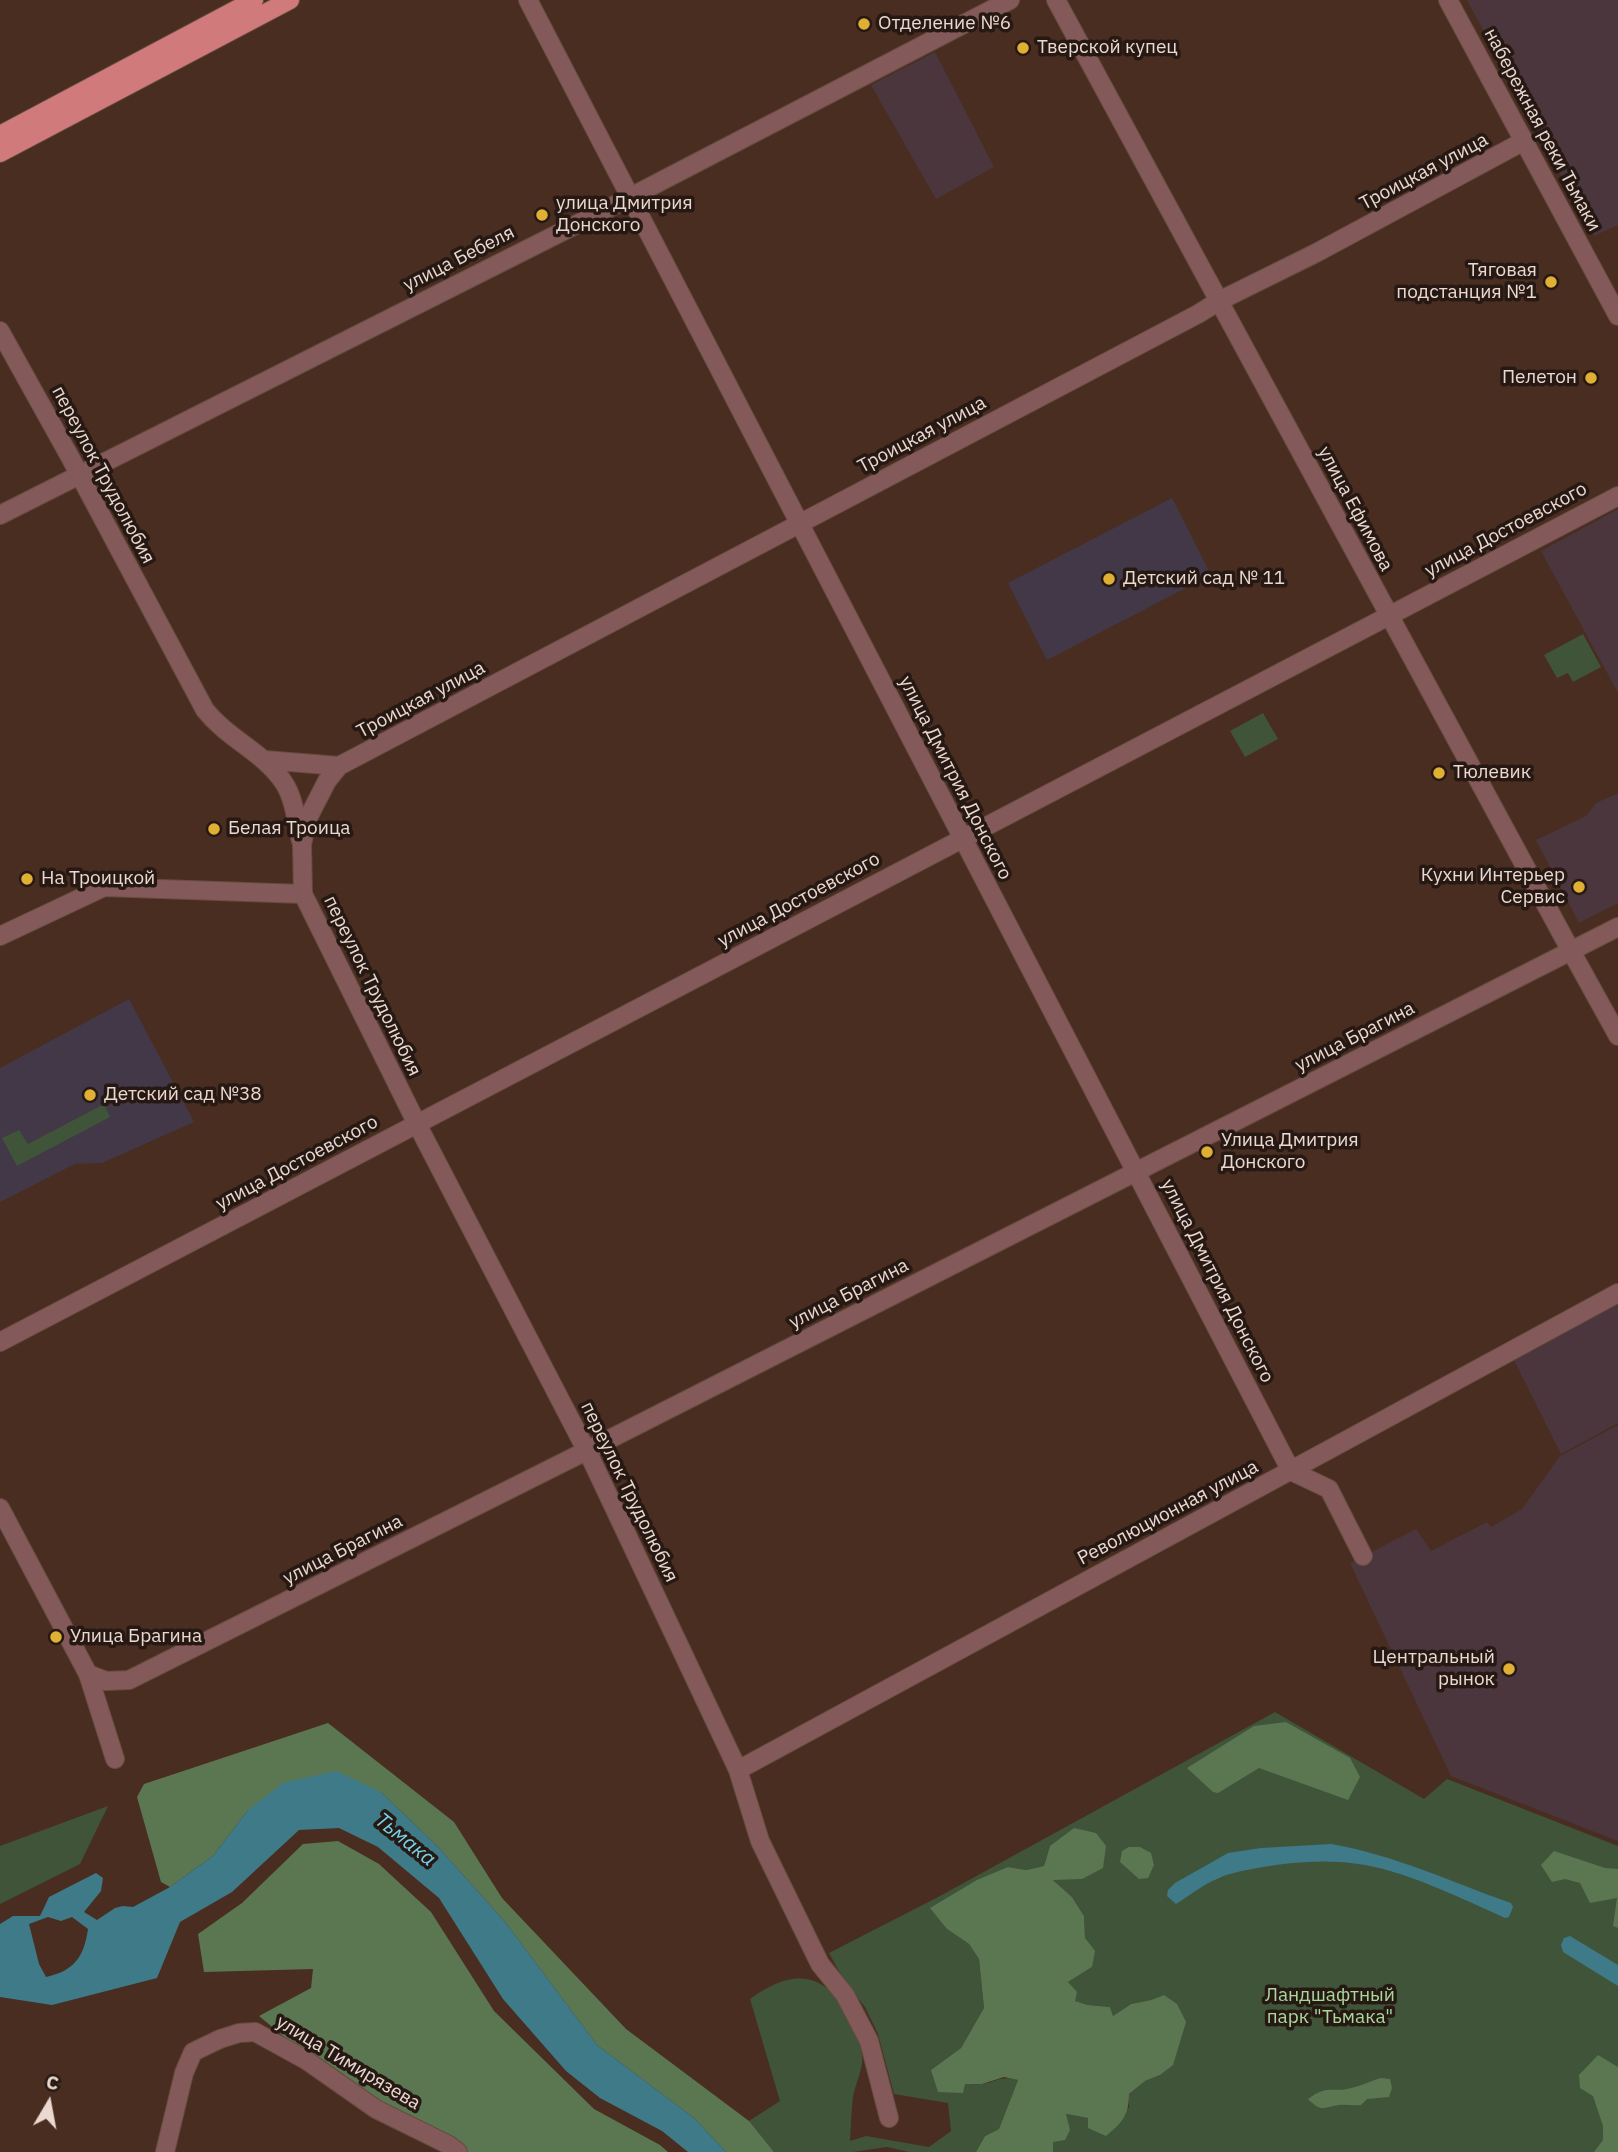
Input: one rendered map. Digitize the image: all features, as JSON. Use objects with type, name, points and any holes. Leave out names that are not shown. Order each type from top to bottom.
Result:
[{"type":"main road","points":[[0,135],[254,0]]},
{"type":"main road","points":[[0,153],[290,0]]},
{"type":"street","name":"улица Дмитрия Донского","points":[[528,0],[1291,1471]]},
{"type":"street","name":"улица Бебеля","points":[[0,515],[631,197],[1010,0]]},
{"type":"street","name":"улица Ефимова","points":[[1056,0],[1618,1036]]},
{"type":"street","name":"набережная реки Тьмаки","points":[[1448,0],[1618,316]]},
{"type":"street","name":"Троицкая улица","points":[[303,894],[302,844],[314,804],[339,766],[1524,141]]},
{"type":"street","name":"переулок Трудолюбия","points":[[0,331],[205,710],[218,726],[265,760],[286,785],[302,844]]},
{"type":"street","name":"улица Достоевского","points":[[0,1342],[1618,496]]},
{"type":"street","points":[[265,760],[339,766]]},
{"type":"street","points":[[0,936],[104,887],[303,894]]},
{"type":"street","name":"переулок Трудолюбия","points":[[303,894],[417,1124],[587,1451],[738,1770],[760,1841],[820,1964],[845,1995],[869,2042],[889,2118]]},
{"type":"street","name":"улица Брагина","points":[[92,1676],[114,1682],[133,1678],[587,1451],[1618,927]]},
{"type":"street","name":"Революционная улица","points":[[738,1770],[1618,1293]]},
{"type":"street","points":[[1291,1471],[1329,1489],[1363,1556]]},
{"type":"street","points":[[0,1508],[92,1676],[115,1759]]},
{"type":"street","name":"улица Тимирязева","points":[[165,2152],[184,2073],[193,2052],[220,2039],[239,2033],[255,2032],[306,2060],[376,2109],[458,2152]]},
{"type":"shaded area","points":[[1467,0],[1618,0],[1618,225],[1594,236]]},
{"type":"shaded area","points":[[935,52],[994,167],[936,199],[871,85]]},
{"type":"shaded area","name":"Детский сад № 11","points":[[1172,498],[1211,575],[1047,660],[1008,583]]},
{"type":"shaded area","points":[[1618,509],[1618,693],[1541,551]]},
{"type":"shaded area","points":[[1618,793],[1618,903],[1579,923],[1536,840],[1586,816],[1596,803]]},
{"type":"shaded area","name":"Детский сад №38","points":[[129,999],[194,1122],[102,1163],[75,1164],[0,1202],[0,1068]]},
{"type":"shaded area","points":[[1618,1302],[1618,1423],[1561,1454],[1513,1358]]},
{"type":"shaded area","name":"Центральный рынок","points":[[1618,1425],[1618,1841],[1451,1776],[1350,1563],[1416,1529],[1431,1551],[1487,1522],[1491,1527],[1522,1509],[1560,1456]]},
{"type":"green space","points":[[1583,634],[1601,667],[1573,682],[1568,673],[1557,678],[1544,655]]},
{"type":"green space","points":[[1263,713],[1278,739],[1245,757],[1230,731]]},
{"type":"green space","points":[[104,1104],[110,1117],[17,1166],[2,1138],[19,1130],[28,1144]]},
{"type":"green space","name":"Ландшафтный парк \"Тьмака\"","points":[[1275,1712],[1424,1799],[1447,1779],[1618,1846],[1618,2152],[1053,2152],[1053,2142],[1065,2114],[1088,2118],[1129,2108],[1129,2094],[1145,2081],[1160,2075],[1164,1995],[1131,2004],[1113,2016],[1110,2007],[1075,2001],[1068,1982],[1092,1967],[1085,1938],[1084,1916],[1072,1897],[1052,1879],[1082,1879],[1050,1846],[1044,1866],[1026,1870],[1008,1867],[947,1929],[969,1944],[979,1959],[984,2008],[961,2048],[931,2070],[967,2084],[1006,2078],[1018,2080],[999,2129],[985,2136],[976,2152],[909,2152],[887,2147],[853,2152],[774,2152],[749,2121],[780,2101],[750,1999],[765,1989],[792,1979],[816,1982],[827,1989],[848,2014],[861,2050],[862,2065],[853,2097],[850,2141],[866,2136],[929,2147],[951,2131],[948,2103],[894,2094],[878,2034],[865,2007],[845,1982],[829,1953],[940,1896]]},
{"type":"green space","points":[[1286,1722],[1350,1758],[1360,1777],[1348,1800],[1259,1768],[1218,1793],[1213,1792],[1187,1768],[1254,1726]]},
{"type":"green space","points":[[328,1723],[454,1822],[502,1898],[626,2029],[749,2121],[774,2152],[726,2152],[694,2118],[597,2045],[505,1922],[439,1848],[381,1792],[248,1810],[213,1856],[170,1887],[161,1882],[137,1797],[144,1784]]},
{"type":"green space","points":[[108,1806],[80,1864],[0,1904],[0,1846]]},
{"type":"green space","points":[[1074,1828],[1096,1833],[1106,1846],[1103,1868],[1082,1879],[1053,1880],[1072,1897],[1084,1916],[1085,1938],[1095,1951],[1092,1967],[1068,1982],[1077,1992],[1075,2001],[1110,2007],[1113,2016],[1131,2004],[1164,1995],[1177,2004],[1186,2022],[1173,2065],[1129,2094],[1124,2118],[1106,2136],[1088,2128],[1088,2118],[1066,2114],[1070,2130],[1065,2140],[1053,2142],[1053,2152],[976,2152],[985,2136],[999,2129],[1018,2080],[1004,2077],[982,2084],[965,2084],[963,2093],[938,2092],[931,2070],[961,2048],[984,2008],[979,1959],[969,1944],[947,1929],[930,1908],[977,1880],[1008,1867],[1026,1870],[1044,1866],[1050,1846]]},
{"type":"green space","points":[[338,1841],[379,1864],[431,1912],[494,2011],[594,2109],[668,2152],[450,2152],[306,2055],[259,2016],[311,1988],[313,1969],[204,1972],[198,1934],[242,1903],[303,1844]]},
{"type":"green space","points":[[1129,1847],[1140,1847],[1151,1853],[1154,1865],[1148,1878],[1139,1879],[1120,1862],[1122,1851]]},
{"type":"green space","points":[[1554,1851],[1605,1868],[1618,1869],[1618,1928],[1613,1926],[1617,1898],[1590,1903],[1580,1883],[1565,1879],[1552,1882],[1541,1865]]},
{"type":"green space","points":[[1598,2055],[1618,2067],[1618,2152],[1594,2152],[1603,2140],[1603,2126],[1593,2096],[1580,2088],[1579,2075]]},
{"type":"green space","points":[[1381,2078],[1390,2079],[1392,2088],[1389,2097],[1367,2099],[1361,2105],[1323,2108],[1308,2099],[1324,2090],[1351,2088]]},
{"type":"water","name":"Тьмака","points":[[336,1771],[381,1792],[439,1848],[505,1922],[597,2045],[694,2118],[726,2152],[688,2152],[662,2131],[600,2098],[566,2071],[503,1999],[439,1898],[378,1847],[339,1828],[299,1830],[232,1892],[180,1922],[157,1978],[52,2005],[0,1997],[0,1924],[13,1916],[40,1916],[49,1897],[96,1873],[103,1878],[101,1891],[84,1912],[97,1920],[115,1908],[133,1907],[170,1887],[213,1856],[248,1810],[283,1783]],"holes":[[[48,1917],[61,1921],[72,1917],[88,1929],[84,1947],[71,1967],[46,1977],[39,1964],[29,1924]]]},
{"type":"water","points":[[1331,1844],[1400,1862],[1511,1903],[1513,1907],[1509,1917],[1505,1918],[1400,1874],[1365,1865],[1327,1861],[1288,1863],[1234,1873],[1206,1884],[1176,1904],[1167,1896],[1168,1890],[1175,1883],[1228,1853],[1261,1848]]},
{"type":"water","points":[[1570,1936],[1618,1965],[1618,1986],[1563,1952],[1561,1945],[1564,1938]]},
{"type":"place","name":"Отделение №6","points":[[864,24]]},
{"type":"place","name":"Тверской купец","points":[[1023,48]]},
{"type":"place","name":"улица Дмитрия Донского","points":[[542,215]]},
{"type":"place","name":"Тяговая подстанция №1","points":[[1551,282]]},
{"type":"place","name":"Пелетон","points":[[1591,378]]},
{"type":"place","name":"Детский сад № 11","points":[[1109,579]]},
{"type":"place","name":"Тюлевик","points":[[1439,773]]},
{"type":"place","name":"Белая Троица","points":[[214,829]]},
{"type":"place","name":"На Троицкой","points":[[27,879]]},
{"type":"place","name":"Кухни Интерьер Сервис","points":[[1579,887]]},
{"type":"place","name":"Детский сад №38","points":[[90,1095]]},
{"type":"place","name":"Улица Дмитрия Донского","points":[[1207,1152]]},
{"type":"place","name":"Улица Брагина","points":[[56,1637]]},
{"type":"place","name":"Центральный рынок","points":[[1509,1669]]}]
